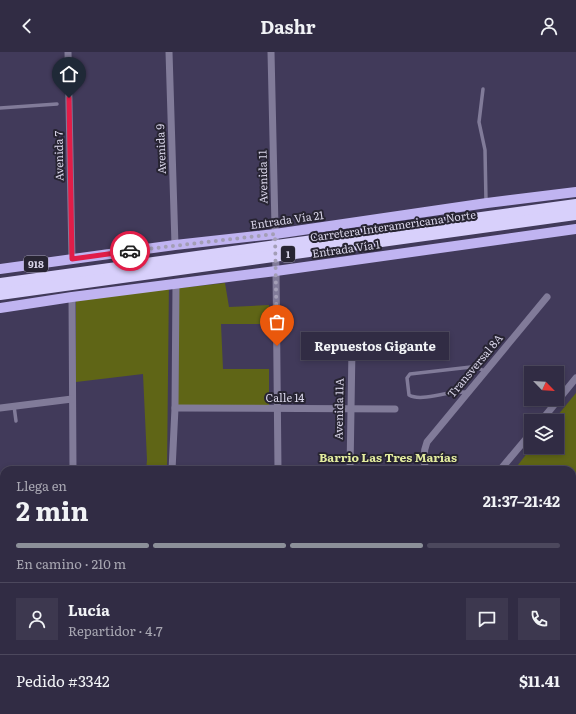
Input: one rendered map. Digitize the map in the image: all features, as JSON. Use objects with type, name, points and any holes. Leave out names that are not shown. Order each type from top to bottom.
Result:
[{"type":"highway","name":"Carretera Interamericana Norte","points":[[0,284],[576,205]]},
{"type":"highway","name":"Carretera Interamericana Norte","points":[[0,294],[576,214]]},
{"type":"main road","name":"Entrada Vía 21","points":[[0,269],[275,234],[486,203],[576,192]]},
{"type":"main road","name":"Entrada Vía 1","points":[[0,308],[576,229]]},
{"type":"street","name":"Avenida 7","points":[[68,52],[72,259]]},
{"type":"street","name":"Avenida 9","points":[[169,52],[175,246]]},
{"type":"street","name":"Avenida 11","points":[[271,52],[276,271],[278,466]]},
{"type":"street","points":[[172,466],[175,408],[176,284]]},
{"type":"street","points":[[72,297],[73,466]]},
{"type":"street","name":"Transversal 8A","points":[[425,466],[424,451],[427,442],[547,297]]},
{"type":"street","points":[[321,349],[383,345]]},
{"type":"street","name":"Avenida 11A","points":[[350,466],[352,348]]},
{"type":"street","points":[[547,414],[576,378]]},
{"type":"street","points":[[0,408],[72,399]]},
{"type":"street","name":"Calle 14","points":[[175,408],[277,410],[395,409]]},
{"type":"street","points":[[503,466],[524,441]]},
{"type":"lane","points":[[483,89],[479,122],[485,150],[486,203]]},
{"type":"lane","points":[[0,108],[57,104]]},
{"type":"lane","points":[[468,392],[453,392],[422,398],[412,398],[409,396],[407,378],[410,374],[471,367],[485,371]]},
{"type":"lane","points":[[14,406],[16,422]]},
{"type":"green space","points":[[169,280],[167,466],[146,466],[143,374],[76,382],[76,295]]},
{"type":"green space","points":[[225,283],[229,307],[269,305],[270,324],[221,324],[223,369],[269,369],[269,406],[178,405],[179,288]]},
{"type":"green space","points":[[576,393],[576,466],[517,466],[527,454],[564,454],[564,414],[559,414]]},
{"type":"way so far","points":[[130,251],[275,234],[277,346]]},
{"type":"place","name":"Repuestos Gigante","points":[[277,346]]},
{"type":"district","name":"Barrio Las Tres Marías","points":[[388,458]]},
{"type":"route","points":[[69,98],[72,259],[130,251]]}]
